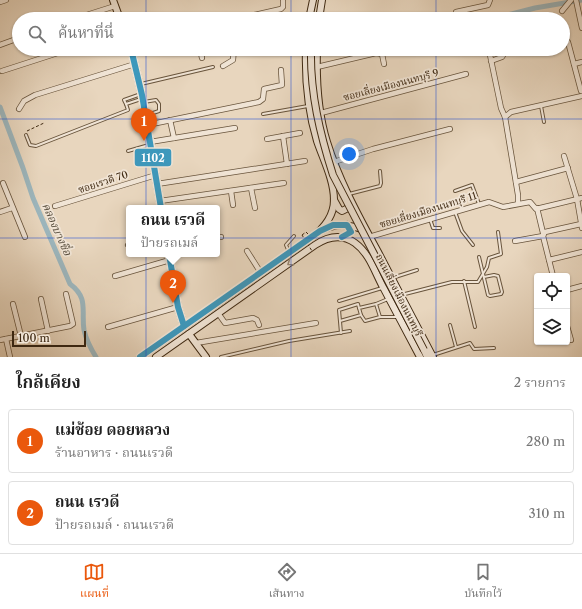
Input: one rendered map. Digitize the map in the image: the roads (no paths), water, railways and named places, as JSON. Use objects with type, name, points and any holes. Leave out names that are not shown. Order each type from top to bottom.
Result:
[{"type":"main road","points":[[314,0],[314,12]]},
{"type":"main road","points":[[311,12],[314,0]]},
{"type":"main road","points":[[320,12],[322,0]]},
{"type":"main road","points":[[133,56],[143,98],[161,205]]},
{"type":"main road","points":[[306,56],[307,106],[331,182],[334,200],[339,209],[346,211],[348,208],[348,195]]},
{"type":"main road","points":[[312,56],[315,104],[323,144],[334,175],[424,350],[431,356]]},
{"type":"main road","name":"ถนนเลี่ยงเมืองนนทบุรี","points":[[317,56],[321,113],[327,141],[334,162],[348,195],[431,356]]},
{"type":"main road","points":[[320,231],[330,216],[334,200]]},
{"type":"main road","points":[[140,357],[320,231],[333,225],[348,225],[366,230]]},
{"type":"main road","points":[[156,357],[322,240],[329,237],[342,237],[351,232],[348,225]]},
{"type":"main road","name":"ถนนเลี่ยงเมืองนนทบุรี","points":[[342,237],[354,242],[367,256],[419,357]]},
{"type":"main road","points":[[170,257],[178,307],[184,326]]},
{"type":"main road","points":[[189,334],[206,357]]},
{"type":"street","points":[[0,2],[6,0]]},
{"type":"street","points":[[456,12],[488,5],[490,0]]},
{"type":"street","points":[[562,11],[571,0]]},
{"type":"street","points":[[268,12],[282,9],[283,1]]},
{"type":"street","points":[[92,12],[114,3]]},
{"type":"street","points":[[576,3],[582,28]]},
{"type":"street","points":[[0,44],[12,40]]},
{"type":"street","points":[[505,117],[511,112],[582,93],[570,49]]},
{"type":"street","points":[[2,71],[48,56]]},
{"type":"street","points":[[223,66],[233,60],[233,56]]},
{"type":"street","points":[[317,67],[363,56]]},
{"type":"street","points":[[382,56],[384,64]]},
{"type":"street","points":[[490,56],[500,108],[505,117],[516,182],[518,204]]},
{"type":"street","points":[[491,61],[503,56]]},
{"type":"street","points":[[574,64],[582,62]]},
{"type":"street","points":[[19,109],[24,101],[35,95],[135,64]]},
{"type":"street","points":[[147,125],[261,101],[263,98],[264,89],[282,85],[282,70]]},
{"type":"street","name":"ซอยเลี่ยงเมืองนนทบุรี 9","points":[[321,113],[466,74]]},
{"type":"street","points":[[170,120],[174,138]]},
{"type":"street","points":[[150,143],[235,128]]},
{"type":"street","points":[[334,162],[373,149],[450,129]]},
{"type":"street","points":[[266,139],[300,133]]},
{"type":"street","points":[[283,136],[287,164]]},
{"type":"street","points":[[515,240],[581,226],[580,198],[564,156]]},
{"type":"street","points":[[157,184],[305,161]]},
{"type":"street","points":[[516,182],[568,168]]},
{"type":"street","name":"ซอยเรวดี 70","points":[[56,206],[156,175]]},
{"type":"street","points":[[3,183],[24,237]]},
{"type":"street","points":[[161,205],[231,191],[284,183]]},
{"type":"street","points":[[252,188],[255,208]]},
{"type":"street","points":[[231,191],[233,205]]},
{"type":"street","name":"ซอยเลี่ยงเมืองนนทบุรี 11","points":[[369,237],[430,220],[479,204],[493,202],[503,207],[530,202],[534,208],[537,208],[580,198]]},
{"type":"street","points":[[0,212],[12,208]]},
{"type":"street","points":[[537,208],[552,273]]},
{"type":"street","points":[[247,251],[261,273]]},
{"type":"street","points":[[549,260],[582,252]]},
{"type":"street","points":[[115,276],[170,257]]},
{"type":"street","points":[[570,289],[582,286]]},
{"type":"street","points":[[0,340],[48,331],[73,324],[66,294]]},
{"type":"street","points":[[41,299],[48,331]]},
{"type":"street","points":[[13,304],[21,336]]},
{"type":"street","points":[[108,327],[178,307]]},
{"type":"street","points":[[218,313],[225,323],[253,318],[257,320],[259,324]]},
{"type":"street","points":[[196,343],[316,323]]},
{"type":"street","points":[[6,339],[10,357]]},
{"type":"lane","points":[[140,84],[213,67]]},
{"type":"lane","points":[[126,104],[143,98]]},
{"type":"lane","points":[[26,135],[30,145],[36,146],[128,110],[124,100],[143,98],[157,100],[160,109],[159,111],[145,115]]},
{"type":"lane","points":[[541,105],[544,122]]},
{"type":"lane","points":[[263,114],[307,106]]},
{"type":"lane","points":[[128,151],[150,143]]},
{"type":"lane","points":[[348,195],[380,186],[380,171]]},
{"type":"lane","points":[[455,191],[472,185],[479,204]]},
{"type":"lane","points":[[455,212],[462,231],[473,245]]},
{"type":"lane","points":[[430,220],[433,228],[440,228]]},
{"type":"lane","points":[[400,295],[452,282],[478,282],[483,276],[489,258],[501,254],[498,232]]},
{"type":"lane","points":[[289,254],[286,245],[294,236]]},
{"type":"lane","points":[[479,257],[483,276],[488,295],[501,294],[502,292],[498,276],[483,276]]},
{"type":"lane","points":[[391,278],[417,270]]},
{"type":"lane","points":[[464,281],[475,327]]},
{"type":"lane","points":[[339,301],[383,288]]},
{"type":"lane","points":[[359,308],[376,304],[389,298]]},
{"type":"lane","points":[[341,332],[339,310],[356,304],[364,321],[380,317],[398,317]]},
{"type":"lane","points":[[376,304],[380,317]]},
{"type":"lane","points":[[340,321],[360,315]]},
{"type":"lane","points":[[450,325],[456,347]]},
{"type":"lane","points":[[221,357],[288,341],[350,331]]},
{"type":"lane","points":[[431,356],[470,342],[474,349],[494,348]]},
{"type":"waterway","points":[[519,12],[582,0]]},
{"type":"waterway","name":"คลองบางซื่อ","points":[[0,107],[33,198],[70,284],[80,294],[83,305],[84,330],[96,357]]},
{"type":"place","name":"แม่ช้อย ดอยหลวง","points":[[144,141]]},
{"type":"place","name":"ถนน เรวดี","points":[[173,303]]}]
